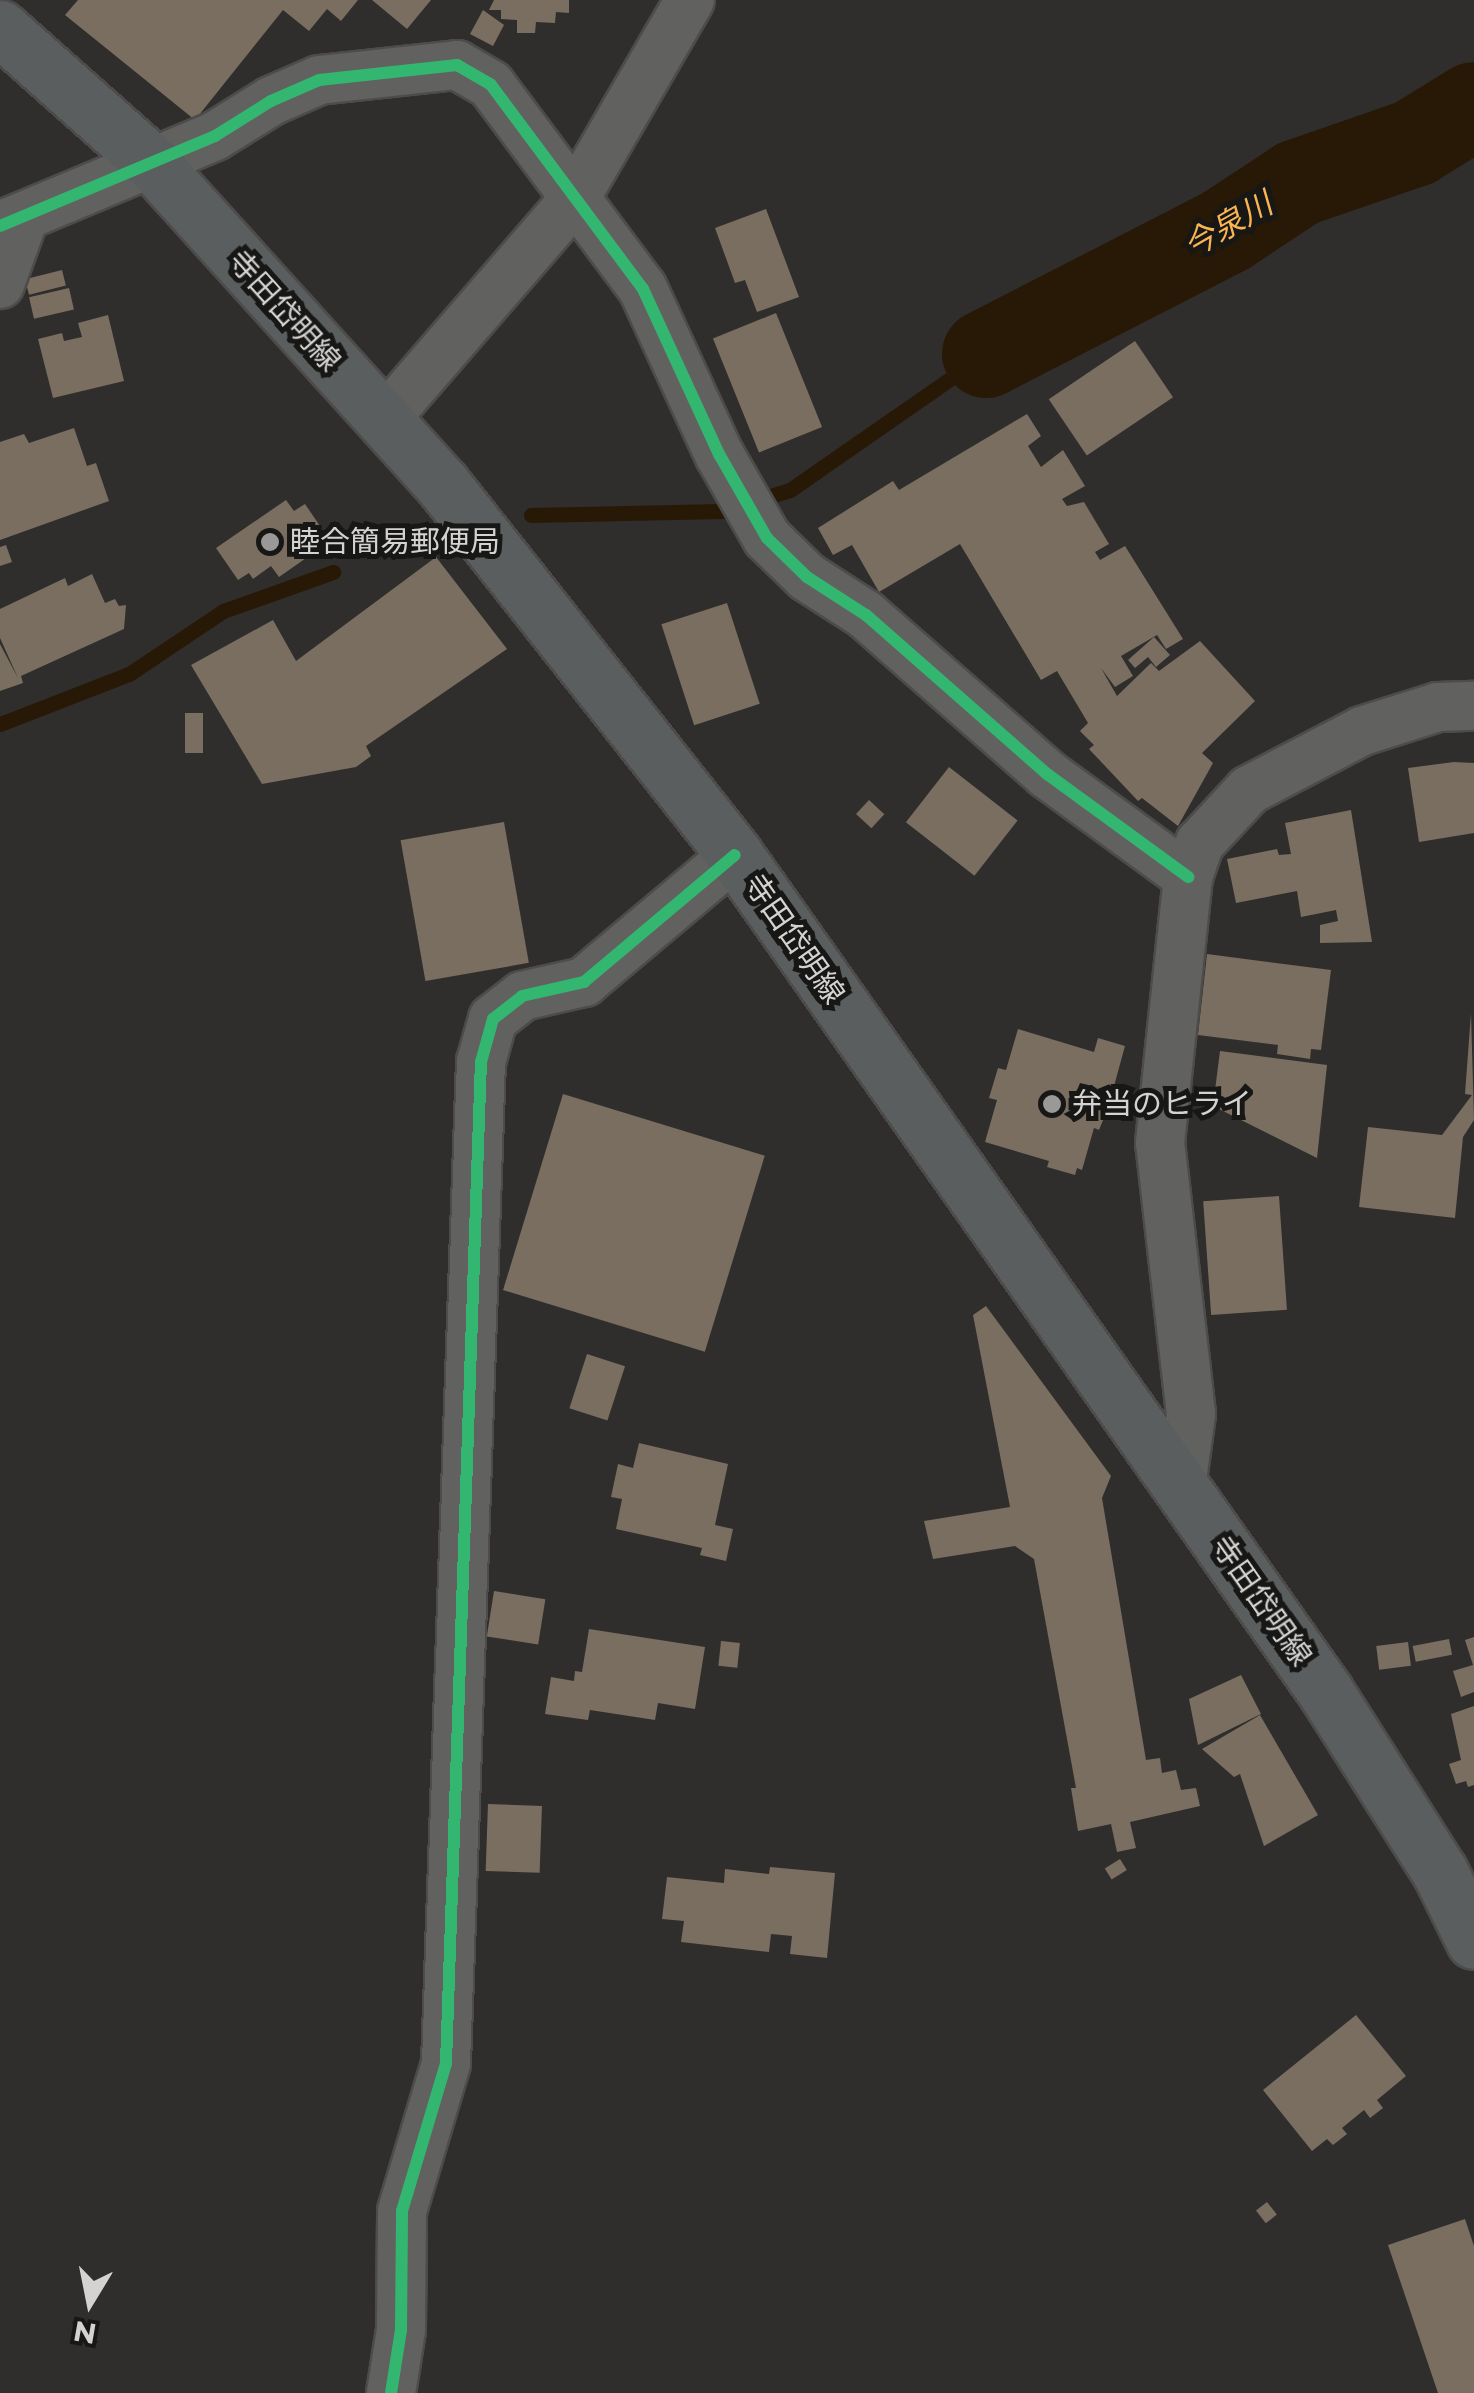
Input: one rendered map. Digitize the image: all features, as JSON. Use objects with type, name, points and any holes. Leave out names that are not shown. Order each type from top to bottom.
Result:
[{"type":"main road","name":"寺田岱明線","points":[[0,28],[152,163],[443,485],[735,856],[1335,1708],[1440,1872],[1474,1941]]},
{"type":"street","points":[[384,422],[574,200],[690,0]]},
{"type":"street","points":[[0,284],[11,223],[215,136],[270,101],[318,80],[457,65],[491,85],[643,288],[750,515],[807,577],[866,615],[1047,774],[1188,877]]},
{"type":"street","points":[[1180,1486],[1190,1414],[1160,1143],[1188,877],[1200,843],[1250,790],[1362,731],[1438,706],[1474,706]]},
{"type":"street","points":[[391,2393],[402,2330],[402,2212],[415,2153],[446,2064],[481,1062],[493,1018],[522,996],[584,982],[735,856]]},
{"type":"building","points":[[78,0],[358,0],[341,21],[327,9],[309,31],[283,10],[195,120],[65,15]]},
{"type":"building","points":[[372,0],[431,0],[407,29]]},
{"type":"building","points":[[494,0],[569,0],[569,13],[556,12],[555,23],[536,22],[535,33],[517,33],[517,20],[501,19],[501,10],[489,10]]},
{"type":"building","points":[[483,10],[504,25],[493,46],[470,34]]},
{"type":"building","points":[[766,209],[799,297],[757,312],[745,280],[735,283],[715,228]]},
{"type":"building","points":[[62,270],[66,286],[29,295],[25,279]]},
{"type":"building","points":[[69,288],[74,309],[34,319],[29,297]]},
{"type":"building","points":[[776,313],[822,427],[759,453],[713,338]]},
{"type":"building","points":[[108,315],[124,381],[53,398],[38,339],[62,333],[64,341],[82,337],[78,323]]},
{"type":"building","points":[[1135,341],[1173,397],[1087,456],[1049,399]]},
{"type":"building","points":[[1027,414],[1041,436],[1028,446],[1041,467],[1063,450],[1085,486],[1062,499],[1067,506],[1084,502],[1109,544],[1095,552],[1100,560],[1125,546],[1183,639],[1166,649],[1157,635],[1121,656],[1133,676],[1115,687],[1101,668],[1117,696],[1151,663],[1159,671],[1200,641],[1255,701],[1202,753],[1213,763],[1178,826],[1142,798],[1138,801],[1089,749],[1094,745],[1080,731],[1088,723],[1057,671],[1041,680],[960,544],[879,592],[852,545],[833,555],[818,528],[893,481],[899,490]]},
{"type":"building","points":[[74,428],[87,466],[96,463],[109,501],[0,540],[0,442],[24,434],[29,443]]},
{"type":"building","name":"睦合簡易郵便局","points":[[286,500],[294,511],[305,504],[322,529],[311,536],[319,549],[279,577],[271,566],[253,579],[249,573],[238,580],[216,548]]},
{"type":"building","points":[[6,545],[12,562],[0,566],[0,547]]},
{"type":"building","points":[[436,557],[507,649],[366,746],[371,756],[356,767],[262,784],[191,665],[273,620],[296,661]]},
{"type":"building","points":[[92,574],[105,603],[115,599],[119,606],[126,605],[124,629],[21,676],[23,683],[0,691],[0,644],[18,678],[0,638],[0,609],[65,578],[68,586]]},
{"type":"building","points":[[727,603],[760,704],[694,725],[661,624]]},
{"type":"building","points":[[1154,637],[1170,655],[1156,667],[1148,657],[1135,668],[1128,660]]},
{"type":"building","points":[[185,713],[203,713],[203,753],[185,753]]},
{"type":"building","points":[[1474,763],[1474,833],[1419,842],[1408,768]]},
{"type":"building","points":[[949,767],[1018,821],[974,876],[906,822]]},
{"type":"building","points":[[869,800],[884,814],[871,828],[856,814]]},
{"type":"building","points":[[1351,810],[1372,942],[1320,943],[1320,925],[1338,921],[1336,910],[1301,917],[1297,891],[1236,903],[1227,859],[1277,849],[1279,855],[1291,854],[1285,823]]},
{"type":"building","points":[[504,822],[529,963],[425,981],[401,840]]},
{"type":"building","points":[[1207,954],[1331,970],[1321,1050],[1311,1049],[1310,1059],[1277,1054],[1278,1045],[1198,1035]]},
{"type":"building","points":[[1471,1013],[1474,1120],[1463,1137],[1455,1218],[1359,1207],[1368,1127],[1442,1135],[1472,1095],[1465,1094]]},
{"type":"building","name":"弁当のヒライ","points":[[1018,1029],[1094,1052],[1098,1038],[1125,1046],[1108,1108],[1099,1130],[1094,1128],[1082,1170],[1077,1168],[1075,1175],[1047,1167],[1049,1161],[985,1142],[997,1100],[989,1098],[998,1068],[1006,1070]]},
{"type":"building","points":[[1220,1051],[1327,1065],[1317,1158],[1213,1106]]},
{"type":"building","points":[[563,1094],[765,1156],[705,1352],[503,1290]]},
{"type":"building","points":[[1279,1196],[1287,1310],[1211,1315],[1203,1201]]},
{"type":"building","points":[[986,1306],[1111,1476],[1102,1498],[1146,1760],[1160,1758],[1162,1773],[1176,1770],[1181,1790],[1196,1788],[1200,1806],[1130,1822],[1136,1848],[1117,1852],[1111,1824],[1078,1831],[1071,1788],[1076,1788],[1034,1559],[1015,1546],[933,1559],[924,1521],[1010,1507],[973,1315]]},
{"type":"building","points":[[587,1354],[625,1366],[607,1421],[569,1408]]},
{"type":"building","points":[[639,1443],[728,1464],[715,1525],[733,1529],[726,1561],[700,1555],[702,1548],[616,1529],[622,1499],[611,1497],[618,1464],[633,1468]]},
{"type":"building","points":[[494,1591],[545,1599],[538,1645],[487,1636]]},
{"type":"building","points":[[589,1629],[705,1647],[695,1709],[658,1703],[655,1720],[590,1710],[588,1720],[545,1714],[551,1677],[574,1681],[575,1671],[582,1672]]},
{"type":"building","points":[[1474,1637],[1474,1692],[1461,1697],[1453,1671],[1473,1665],[1465,1640]]},
{"type":"building","points":[[1449,1639],[1452,1655],[1416,1662],[1413,1646]]},
{"type":"building","points":[[721,1641],[740,1643],[737,1668],[718,1666]]},
{"type":"building","points":[[1408,1642],[1411,1666],[1379,1670],[1376,1646]]},
{"type":"building","points":[[1241,1675],[1261,1714],[1198,1745],[1189,1699]]},
{"type":"building","points":[[1474,1706],[1474,1785],[1468,1787],[1466,1781],[1456,1784],[1449,1764],[1461,1760],[1451,1714]]},
{"type":"building","points":[[1260,1715],[1318,1815],[1264,1846],[1240,1774],[1234,1777],[1202,1749]]},
{"type":"building","points":[[488,1804],[542,1806],[540,1873],[486,1871]]},
{"type":"building","points":[[1120,1859],[1127,1870],[1112,1880],[1105,1869]]},
{"type":"building","points":[[770,1867],[835,1873],[827,1958],[790,1954],[792,1936],[771,1934],[769,1952],[681,1942],[684,1921],[662,1919],[667,1877],[724,1883],[725,1869],[769,1874]]},
{"type":"building","points":[[1356,2015],[1406,2076],[1377,2100],[1383,2108],[1370,2118],[1364,2110],[1342,2128],[1347,2134],[1333,2145],[1327,2139],[1312,2151],[1263,2090]]},
{"type":"building","points":[[1267,2202],[1277,2215],[1266,2223],[1256,2211]]},
{"type":"building","points":[[1465,2219],[1474,2246],[1474,2393],[1438,2393],[1388,2245]]},
{"type":"waterway","name":"今泉川","points":[[986,354],[1227,230],[1298,183],[1414,143],[1474,106]]},
{"type":"waterway","points":[[531,515],[722,511],[790,490],[986,354]]},
{"type":"waterway","points":[[0,724],[129,674],[223,611],[333,572]]},
{"type":"cycle path","points":[[0,226],[215,136],[271,101],[319,80],[457,65],[491,85],[643,289],[719,454],[767,538],[807,577],[866,615],[1047,774],[1188,877]]},
{"type":"cycle path","points":[[391,2393],[401,2330],[402,2211],[446,2063],[481,1062],[493,1019],[522,996],[584,982],[735,855]]},
{"type":"place","name":"睦合簡易郵便局","points":[[270,542]]},
{"type":"place","name":"弁当のヒライ","points":[[1052,1104]]}]
